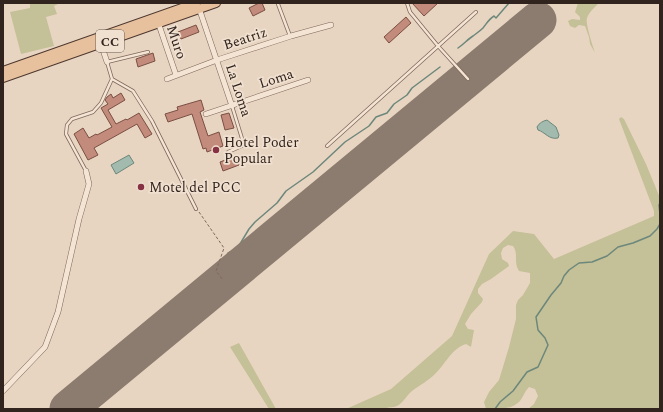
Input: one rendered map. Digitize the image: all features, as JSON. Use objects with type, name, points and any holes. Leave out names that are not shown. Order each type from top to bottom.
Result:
[{"type":"main road","name":"CC","points":[[3,71],[99,40],[197,5],[216,3]]},
{"type":"main road","name":"CC","points":[[3,78],[99,40]]},
{"type":"street","name":"La Loma","points":[[197,5],[232,106]]},
{"type":"street","name":"Muro","points":[[157,20],[176,75]]},
{"type":"street","name":"Beatriz","points":[[167,79],[217,60],[291,36],[331,25]]},
{"type":"street","points":[[99,40],[107,62]]},
{"type":"street","name":"Loma","points":[[206,114],[308,80]]},
{"type":"street","points":[[3,391],[45,348],[58,312],[79,220],[90,184],[86,171]]},
{"type":"lane","points":[[407,3],[410,12],[438,46],[468,78]]},
{"type":"lane","points":[[278,4],[291,36]]},
{"type":"lane","points":[[327,146],[476,12]]},
{"type":"lane","points":[[86,171],[66,134],[67,125],[72,119],[93,112],[102,103],[112,79],[107,62],[148,52]]},
{"type":"lane","points":[[112,79],[133,91],[152,121],[196,209]]},
{"type":"lane","name":"La Loma","points":[[228,152],[244,145],[232,106]]},
{"type":"path","points":[[196,209],[224,248],[216,271],[223,280]]},
{"type":"shaded area","points":[[30,3],[60,3],[54,6],[57,14],[46,17],[54,46],[21,54],[10,12],[30,8]]},
{"type":"shaded area","points":[[578,3],[599,3],[587,18],[588,29],[595,53],[590,44],[585,26],[579,25],[575,28],[570,26],[568,21],[572,19],[580,20],[580,17],[575,12]]},
{"type":"shaded area","points":[[621,117],[624,119],[646,164],[660,198],[660,409],[528,409],[534,404],[538,396],[535,389],[529,387],[517,404],[504,408],[486,409],[484,402],[489,392],[499,380],[509,347],[516,319],[516,305],[530,283],[530,273],[519,271],[516,264],[515,249],[513,246],[508,245],[503,248],[501,253],[502,259],[508,263],[509,266],[482,284],[478,289],[478,293],[483,299],[482,302],[471,314],[465,324],[468,329],[474,330],[471,347],[466,344],[452,353],[435,374],[412,391],[397,406],[385,409],[346,409],[391,389],[452,336],[489,254],[513,231],[534,234],[554,259],[654,216],[654,211],[619,119]]},
{"type":"shaded area","points":[[547,120],[556,127],[559,135],[558,138],[552,138],[538,130],[537,127],[539,124]]},
{"type":"shaded area","points":[[129,155],[134,163],[116,174],[111,165]]},
{"type":"shaded area","points":[[239,343],[276,409],[269,409],[230,347]]},
{"type":"building","points":[[262,3],[265,10],[253,16],[249,8]]},
{"type":"building","points":[[412,3],[438,3],[424,16]]},
{"type":"building","points":[[406,17],[411,23],[389,43],[384,37]]},
{"type":"building","points":[[196,25],[199,32],[181,39],[178,32]]},
{"type":"building","points":[[153,53],[155,61],[138,67],[136,59]]},
{"type":"building","points":[[121,93],[125,100],[108,110],[116,124],[139,113],[152,134],[145,138],[137,124],[94,148],[98,155],[88,160],[74,134],[83,128],[89,138],[112,127],[101,108],[108,104],[105,100],[111,94],[113,98]]},
{"type":"building","points":[[201,100],[204,110],[200,112],[208,136],[219,132],[223,146],[207,152],[206,148],[203,149],[192,114],[168,122],[165,114],[178,110],[177,107]]},
{"type":"building","points":[[229,113],[234,128],[225,130],[221,115]]},
{"type":"building","points":[[236,156],[239,165],[223,171],[220,162]]},
{"type":"waterway","points":[[458,48],[482,29],[492,17],[494,16],[496,18],[509,3]]},
{"type":"waterway","points":[[223,262],[228,253],[237,249],[255,222],[277,203],[286,191],[313,172],[345,142],[369,126],[376,117],[387,113],[394,104],[407,95],[412,88],[440,67]]},
{"type":"waterway","points":[[660,203],[660,214]]},
{"type":"waterway","points":[[495,409],[500,402],[513,391],[527,372],[538,367],[548,345],[545,338],[538,330],[536,317],[569,270],[579,263],[592,262],[607,256],[618,247],[650,236],[660,224]]},
{"type":"runway","points":[[68,409],[538,20]]},
{"type":"place","name":"Hotel Poder Popular","points":[[216,150]]},
{"type":"place","name":"Motel del PCC","points":[[141,187]]}]
